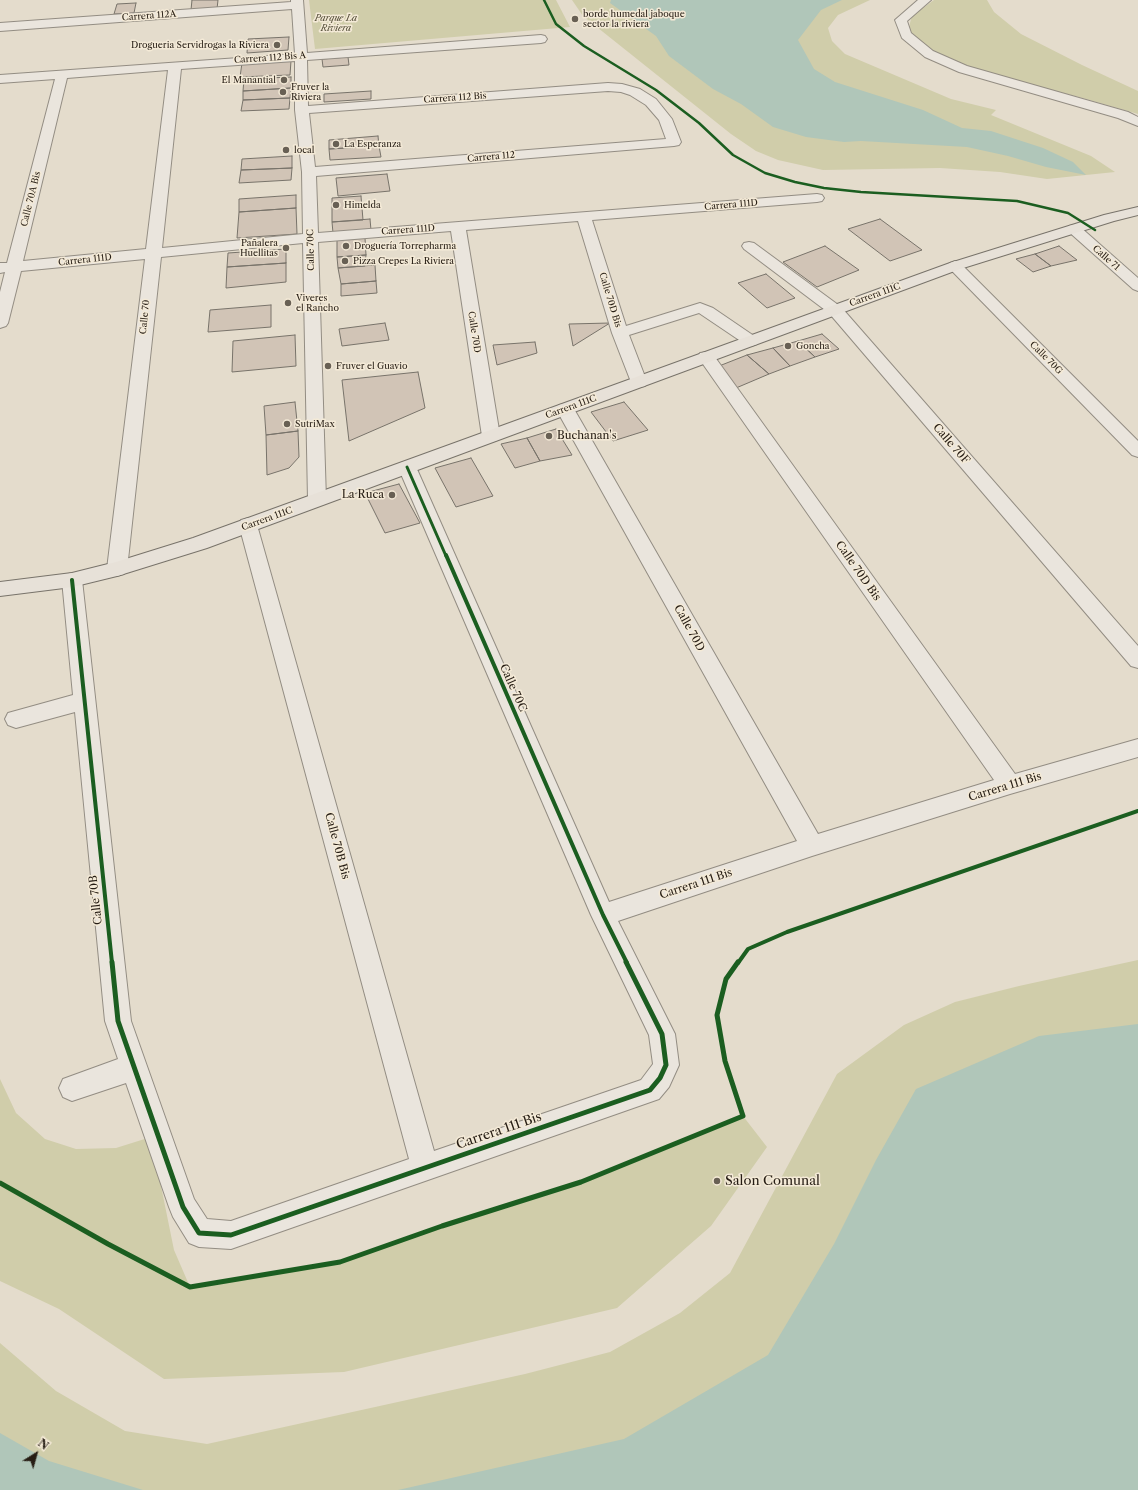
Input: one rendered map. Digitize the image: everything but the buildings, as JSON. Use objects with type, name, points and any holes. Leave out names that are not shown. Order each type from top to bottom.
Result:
[{"type":"main road","name":"Carrera 111C","points":[[0,589],[72,580],[117,569],[200,543],[955,266],[1138,211]]},
{"type":"street","points":[[925,0],[901,20],[906,35],[929,54],[963,69],[1123,116],[1138,122]]},
{"type":"street","name":"Carrera 112A","points":[[0,27],[298,2]]},
{"type":"street","name":"Calle 70C","points":[[298,2],[302,110],[309,172],[317,500]]},
{"type":"street","name":"Carrera 112 Bis A","points":[[0,79],[541,39]]},
{"type":"street","name":"Calle 70","points":[[117,569],[152,253],[175,66]]},
{"type":"street","name":"Calle 70A Bis","points":[[0,323],[7,267],[62,74]]},
{"type":"street","name":"Carrera 112 Bis","points":[[302,110],[608,87],[622,88],[629,90],[651,102],[665,120],[674,142]]},
{"type":"street","name":"Carrera 112","points":[[309,172],[674,142]]},
{"type":"street","name":"Carrera 111D","points":[[7,267],[311,238],[817,198]]},
{"type":"street","name":"Calle 70D Bis","points":[[584,217],[620,333],[639,382]]},
{"type":"street","name":"Calle 70D","points":[[458,227],[491,436]]},
{"type":"street","name":"Calle 71","points":[[1074,229],[1138,286]]},
{"type":"street","name":"Calle 70F","points":[[749,246],[835,310],[1138,660]]},
{"type":"street","name":"Calle 70G","points":[[955,266],[1138,451]]},
{"type":"street","points":[[620,333],[700,308],[707,311],[751,341]]},
{"type":"street","name":"Calle 70D Bis","points":[[706,357],[1010,785]]},
{"type":"street","name":"Calle 70D","points":[[565,409],[812,846]]},
{"type":"street","name":"Calle 70C","points":[[407,467],[603,915]]},
{"type":"street","name":"Calle 70B Bis","points":[[248,525],[425,1167]]},
{"type":"street","name":"Calle 70B","points":[[72,580],[118,1021],[183,1207]]},
{"type":"street","points":[[16,719],[84,701]]},
{"type":"street","name":"Carrera 111 Bis","points":[[183,1207],[199,1233],[231,1235],[650,1090],[660,1078],[666,1065],[662,1034],[603,915],[812,846],[1010,785],[1138,748]]},
{"type":"street","points":[[72,1088],[134,1067]]},
{"type":"green space","name":"Parque La Riviera","points":[[309,0],[556,0],[570,27],[315,49]]},
{"type":"green space","points":[[572,0],[870,0],[838,15],[828,28],[832,41],[845,54],[951,99],[996,110],[991,115],[1091,156],[1115,172],[1047,179],[1000,172],[940,168],[823,170],[778,160],[756,151],[731,134],[583,16]]},
{"type":"green space","points":[[934,0],[987,0],[994,12],[1021,34],[1138,91],[1138,114],[1079,97],[987,74],[941,56],[915,39],[909,30],[912,16]]},
{"type":"green space","points":[[1138,960],[1138,1490],[0,1490],[0,1343],[56,1391],[125,1431],[207,1444],[525,1374],[610,1352],[680,1313],[730,1273],[837,1074],[904,1025],[955,1002],[1019,986]]},
{"type":"green space","points":[[0,1079],[16,1113],[45,1139],[76,1149],[116,1148],[151,1137],[174,1250],[190,1287],[340,1262],[442,1226],[581,1182],[743,1116],[767,1147],[711,1226],[617,1308],[344,1372],[164,1379],[59,1309],[0,1281]]},
{"type":"shaded area","points":[[611,0],[842,0],[821,10],[798,40],[814,69],[835,82],[923,110],[962,128],[991,131],[1043,148],[1073,162],[1086,175],[1046,167],[1008,156],[967,147],[861,141],[844,142],[806,137],[773,127],[741,104],[713,89],[669,56],[656,36],[610,3]]},
{"type":"shaded area","points":[[1138,1024],[1138,1490],[398,1490],[624,1439],[768,1355],[834,1244],[876,1160],[916,1089],[1039,1036]]},
{"type":"shaded area","points":[[0,1433],[49,1461],[143,1490],[0,1490]]},
{"type":"cycle path","points":[[544,0],[556,24],[584,46],[656,90],[699,123],[733,155],[765,173],[795,182],[824,188],[861,192],[1017,201],[1068,213],[1095,230]]},
{"type":"cycle path","points":[[72,580],[118,1021],[183,1207],[199,1233],[231,1235],[650,1090],[660,1078],[666,1065],[662,1034],[603,915],[407,467]]},
{"type":"cycle path","points":[[0,1183],[108,1244],[190,1287],[340,1262],[442,1226],[581,1182],[743,1116],[725,1061],[717,1015],[726,979],[748,949],[787,932],[1138,811]]},
{"type":"place","name":"borde humedal jaboque sector la riviera","points":[[575,19]]},
{"type":"place","name":"Drogueria Servidrogas la Riviera","points":[[277,45]]},
{"type":"place","name":"El Manantial","points":[[284,80]]},
{"type":"place","name":"Fruver la Riviera","points":[[283,92]]},
{"type":"place","name":"La Esperanza","points":[[336,144]]},
{"type":"place","name":"local","points":[[286,150]]},
{"type":"place","name":"Himelda","points":[[336,205]]},
{"type":"place","name":"Droguería Torrepharma","points":[[346,246]]},
{"type":"place","name":"Pañalera Huellitas","points":[[286,248]]},
{"type":"place","name":"Pizza Crepes La Riviera","points":[[345,261]]},
{"type":"place","name":"Viveres el Rancho","points":[[288,303]]},
{"type":"place","name":"Goncha","points":[[788,346]]},
{"type":"place","name":"Fruver el Guavio","points":[[328,366]]},
{"type":"place","name":"SutriMax","points":[[287,424]]},
{"type":"place","name":"Buchanan's","points":[[549,436]]},
{"type":"place","name":"La Ruca","points":[[392,495]]},
{"type":"place","name":"Salon Comunal","points":[[717,1181]]}]
